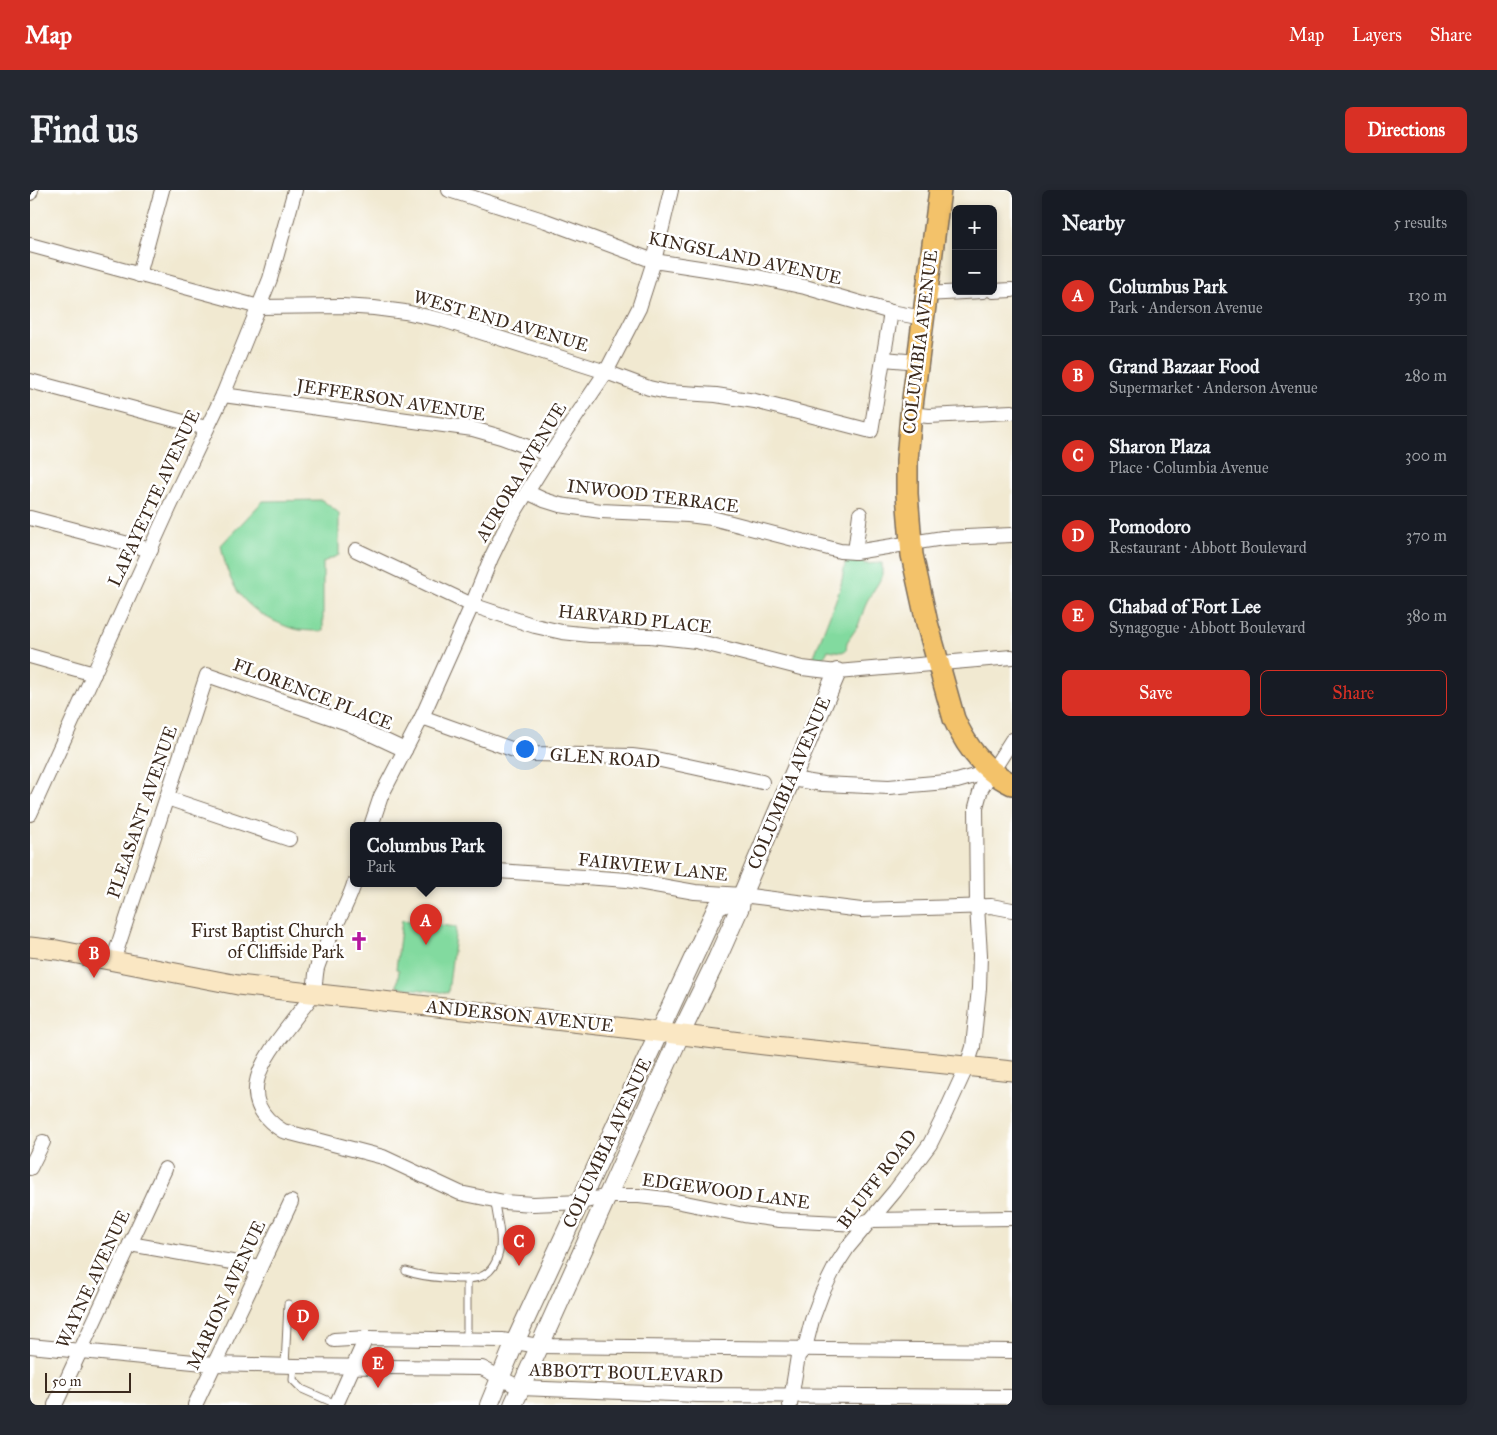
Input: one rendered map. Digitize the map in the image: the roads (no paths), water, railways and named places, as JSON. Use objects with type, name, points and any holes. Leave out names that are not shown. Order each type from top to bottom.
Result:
[{"type":"main road","name":"COLUMBIA AVENUE","points":[[940,190],[925,294],[907,460],[910,543],[927,623],[954,719],[971,749],[992,771]]},
{"type":"main road","points":[[992,771],[1012,784]]},
{"type":"main road","name":"ANDERSON AVENUE","points":[[30,947],[238,985],[1012,1071]]},
{"type":"street","points":[[139,275],[162,190]]},
{"type":"street","name":"LAFAYETTE AVENUE","points":[[30,814],[35,791],[94,674],[206,428],[223,395],[270,279],[295,190]]},
{"type":"street","name":"KINGSLAND AVENUE","points":[[449,190],[546,221],[654,261],[758,277],[805,287],[891,312],[923,318]]},
{"type":"street","name":"AURORA AVENUE","points":[[372,822],[381,796],[422,716],[509,521],[550,455],[606,372],[639,308],[654,261],[671,190]]},
{"type":"street","name":"WEST END AVENUE","points":[[30,245],[260,307],[342,306],[405,312],[466,326],[649,388],[667,392],[716,395],[755,401],[871,431],[884,359]]},
{"type":"street","points":[[997,291],[1012,290]]},
{"type":"street","points":[[925,294],[952,293]]},
{"type":"street","points":[[891,312],[884,359],[918,362]]},
{"type":"street","points":[[30,381],[206,428]]},
{"type":"street","name":"JEFFERSON AVENUE","points":[[223,395],[473,430],[501,437],[550,455]]},
{"type":"street","points":[[911,414],[928,416],[1012,412]]},
{"type":"street","name":"INWOOD TERRACE","points":[[527,492],[544,500],[601,511],[712,518],[840,551],[855,552],[943,538],[1012,535]]},
{"type":"street","points":[[855,552],[860,514]]},
{"type":"street","points":[[30,518],[151,550]]},
{"type":"street","name":"HARVARD PLACE","points":[[356,550],[472,605],[534,626],[562,632],[590,635],[650,636],[696,641],[802,668],[837,672],[1012,657]]},
{"type":"street","points":[[30,656],[94,674]]},
{"type":"street","name":"COLUMBIA AVENUE","points":[[513,1405],[680,1035],[740,907],[742,895],[837,672]]},
{"type":"street","name":"FLORENCE PLACE","points":[[207,675],[347,723],[405,750]]},
{"type":"street","name":"PLEASANT AVENUE","points":[[112,961],[207,675]]},
{"type":"street","name":"GLEN ROAD","points":[[422,716],[517,751],[534,754],[632,756],[656,759],[762,782]]},
{"type":"street","name":"BLUFF ROAD","points":[[791,1400],[798,1356],[805,1348],[822,1292],[835,1267],[848,1247],[895,1191],[930,1144],[967,1066],[973,1047],[979,988],[980,956],[977,906],[976,807],[981,789],[1012,740]]},
{"type":"street","points":[[792,779],[823,784],[889,787],[957,781],[992,771]]},
{"type":"street","points":[[167,798],[289,839]]},
{"type":"street","name":"FAIRVIEW LANE","points":[[502,871],[627,880],[695,892],[742,895],[861,910],[991,906],[1012,910]]},
{"type":"street","points":[[313,994],[317,968],[353,887]]},
{"type":"street","name":"COLUMBIA AVENUE","points":[[489,1405],[515,1342],[717,907],[742,895]]},
{"type":"street","name":"EDGEWOOD LANE","points":[[313,994],[258,1073],[255,1094],[258,1105],[264,1115],[272,1124],[283,1131],[383,1158],[460,1193],[495,1201],[533,1204],[581,1202],[608,1196],[639,1196],[666,1199],[744,1215],[780,1220],[859,1224],[871,1220],[1012,1218]]},
{"type":"street","points":[[30,1168],[43,1142]]},
{"type":"street","name":"WAYNE AVENUE","points":[[55,1405],[165,1169]]},
{"type":"street","name":"MARION AVENUE","points":[[195,1405],[291,1202]]},
{"type":"street","points":[[130,1244],[260,1267]]},
{"type":"street","points":[[336,1404],[366,1338]]},
{"type":"street","name":"ABBOTT BOULEVARD","points":[[334,1340],[366,1338],[467,1340],[515,1342],[539,1346],[1012,1351]]},
{"type":"street","name":"ABBOTT BOULEVARD","points":[[30,1346],[214,1364],[482,1368],[520,1388],[791,1400],[1012,1397]]},
{"type":"lane","points":[[406,1271],[418,1276],[467,1279],[477,1278],[488,1272],[498,1253],[500,1236],[495,1201]]},
{"type":"lane","points":[[467,1279],[467,1340]]},
{"type":"lane","points":[[288,1304],[290,1366],[293,1380],[302,1388],[336,1404]]},
{"type":"place","name":"First Baptist Church of Cliffside Park","points":[[359,941]]},
{"type":"place","name":"Columbus Park","points":[[426,945]]},
{"type":"place","name":"Grand Bazaar Food","points":[[94,978]]},
{"type":"place","name":"Sharon Plaza","points":[[519,1266]]},
{"type":"place","name":"Pomodoro","points":[[303,1341]]},
{"type":"place","name":"Chabad of Fort Lee","points":[[378,1388]]}]
